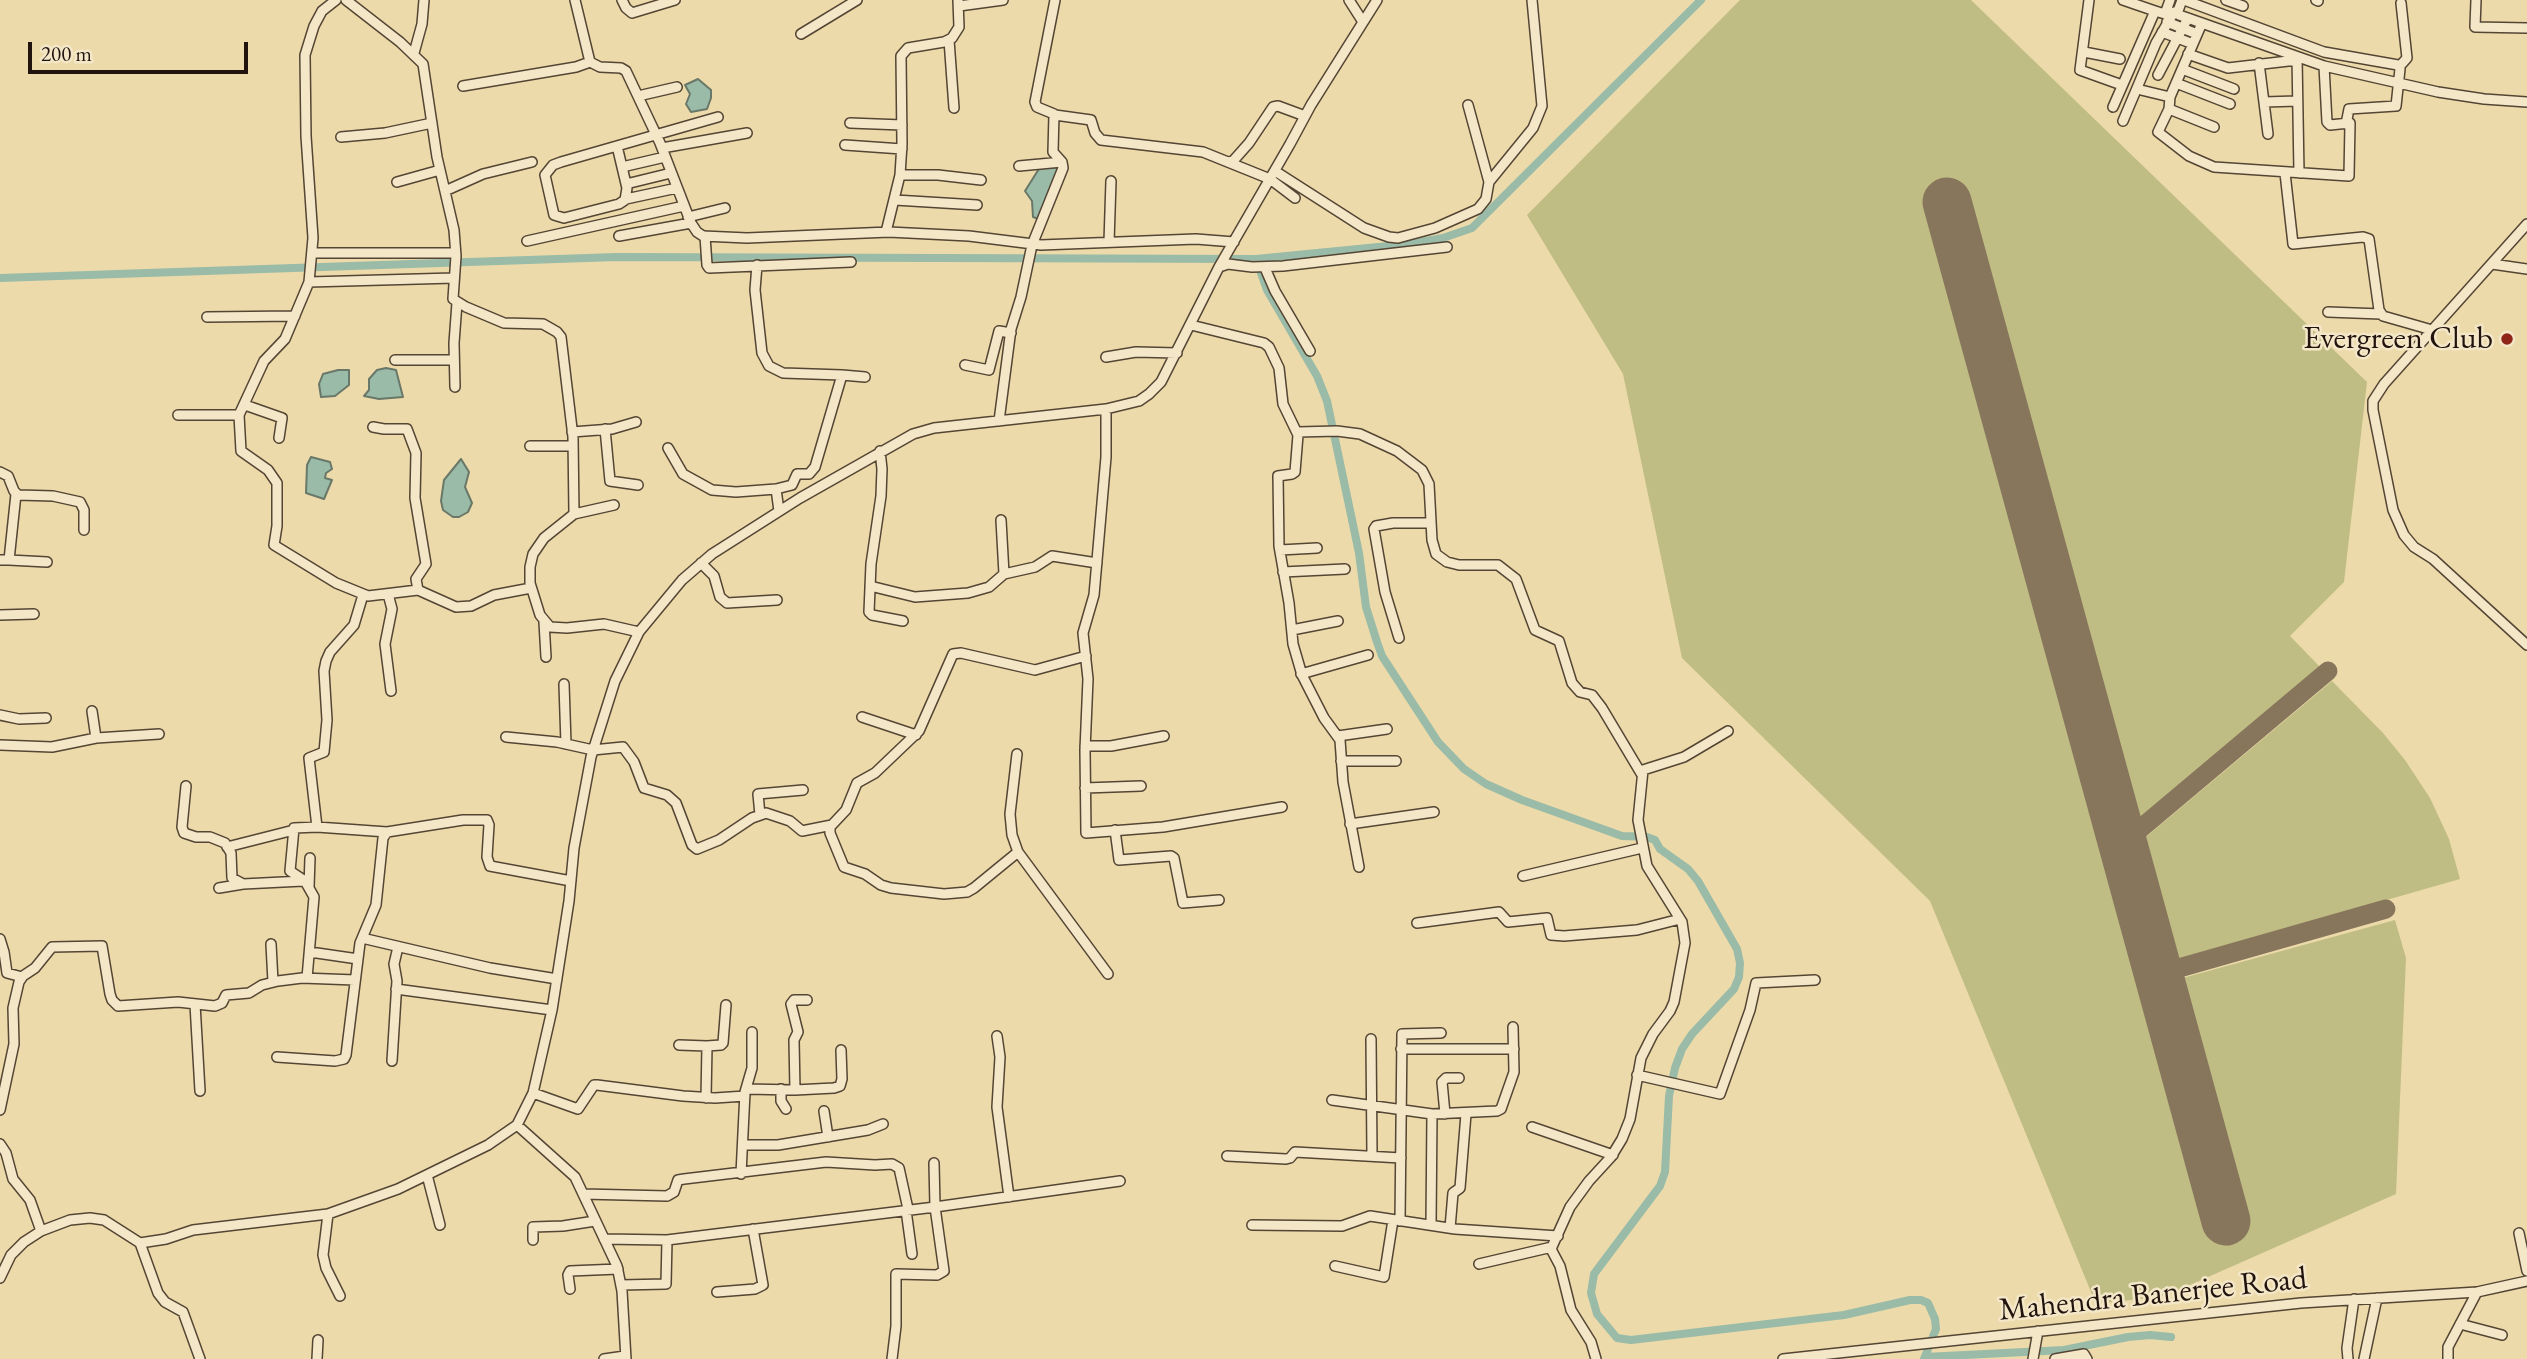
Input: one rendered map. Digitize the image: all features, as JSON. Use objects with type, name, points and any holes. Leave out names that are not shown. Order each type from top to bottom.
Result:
[{"type":"street","points":[[336,0],[323,10],[314,26],[305,55],[312,255],[309,280],[285,339],[264,361],[239,415],[241,451],[268,470],[277,483],[274,545],[335,583],[363,595],[418,590],[445,603],[464,607],[494,595],[531,588]]},
{"type":"street","points":[[346,0],[414,53],[423,64],[440,170],[454,230],[456,254],[452,295],[457,303],[504,323],[543,324],[557,332],[562,344],[572,432],[574,514]]},
{"type":"street","points":[[414,53],[422,24],[424,0]]},
{"type":"street","points":[[575,0],[590,62]]},
{"type":"street","points":[[622,0],[632,13],[675,0]]},
{"type":"street","points":[[801,34],[857,0]]},
{"type":"street","points":[[954,108],[949,40],[959,27],[959,3],[1003,0]]},
{"type":"street","points":[[1055,0],[1035,102],[1037,107],[1055,115],[1091,120],[1095,133],[1101,140],[1203,152],[1272,175],[1364,228],[1398,238],[1469,215],[1486,199],[1489,182],[1468,105]]},
{"type":"street","points":[[1349,0],[1363,22]]},
{"type":"street","points":[[0,1278],[11,1255],[24,1241],[70,1220],[97,1218],[141,1243],[194,1230],[328,1214],[398,1189],[488,1145],[517,1125],[533,1093],[552,1010],[593,750],[615,681],[639,632],[682,580],[701,563],[779,511],[880,451],[923,430],[1106,408],[1139,401],[1149,394],[1161,382],[1219,266],[1305,117],[1377,0]]},
{"type":"street","points":[[1489,182],[1533,128],[1542,106],[1532,0]]},
{"type":"street","points":[[2089,0],[2080,70],[2119,84]]},
{"type":"street","points":[[2123,0],[2143,4],[2165,14],[2170,0]]},
{"type":"street","points":[[2225,0],[2243,6]]},
{"type":"street","points":[[2476,0],[2475,27],[2527,28]]},
{"type":"street","points":[[2202,23],[2158,132],[2193,158],[2214,167],[2349,176],[2345,124],[2349,109],[2396,106],[2400,68],[2407,58],[2401,3]]},
{"type":"street","points":[[2180,5],[2324,51],[2396,64],[2400,68]]},
{"type":"street","points":[[2180,5],[2188,18],[2297,59],[2484,99],[2527,102]]},
{"type":"street","points":[[2123,121],[2171,13],[2180,5]]},
{"type":"street","points":[[2113,107],[2155,11]]},
{"type":"street","points":[[2158,75],[2188,18]]},
{"type":"street","points":[[2167,22],[2183,28],[2195,39]]},
{"type":"street","points":[[2162,32],[2178,38],[2195,39]]},
{"type":"street","points":[[886,232],[900,175],[900,67],[904,51],[914,46],[949,40]]},
{"type":"street","points":[[2084,52],[2120,59]]},
{"type":"street","points":[[2188,54],[2228,68],[2297,59]]},
{"type":"street","points":[[2297,59],[2299,173]]},
{"type":"street","points":[[463,86],[576,67],[590,62],[600,67],[624,68],[664,153],[690,220],[705,241],[707,265],[711,268],[851,262]]},
{"type":"street","points":[[2259,63],[2268,134]]},
{"type":"street","points":[[2324,66],[2327,122],[2330,125],[2345,124]]},
{"type":"street","points":[[2182,69],[2234,89]]},
{"type":"street","points":[[2176,83],[2230,104]]},
{"type":"street","points":[[638,96],[677,87]]},
{"type":"street","points":[[2141,90],[2170,97]]},
{"type":"street","points":[[2264,102],[2297,101]]},
{"type":"street","points":[[1228,162],[1233,161],[1249,143],[1273,107],[1278,106],[1305,117]]},
{"type":"street","points":[[2169,109],[2214,127]]},
{"type":"street","points":[[999,421],[1011,333],[1032,246],[1063,168],[1062,162],[1053,152],[1055,115]]},
{"type":"street","points":[[677,188],[560,218],[552,212],[545,175],[553,165],[718,117]]},
{"type":"street","points":[[341,137],[385,133],[432,123]]},
{"type":"street","points":[[850,123],[902,125]]},
{"type":"street","points":[[622,167],[664,153],[747,133]]},
{"type":"street","points":[[845,145],[902,149]]},
{"type":"street","points":[[617,146],[626,184],[626,199]]},
{"type":"street","points":[[445,191],[483,174],[532,162]]},
{"type":"street","points":[[1019,166],[1062,162]]},
{"type":"street","points":[[397,182],[440,170]]},
{"type":"street","points":[[626,184],[671,173]]},
{"type":"street","points":[[2285,173],[2293,244],[2363,237],[2369,239],[2381,314]]},
{"type":"street","points":[[900,175],[938,175],[981,180]]},
{"type":"street","points":[[1272,175],[1295,198]]},
{"type":"street","points":[[1109,242],[1111,181]]},
{"type":"street","points":[[895,200],[977,205]]},
{"type":"street","points":[[527,242],[684,206]]},
{"type":"street","points":[[619,236],[690,220],[725,208]]},
{"type":"street","points":[[2527,224],[2384,384],[2374,401],[2373,410],[2397,524],[2414,547],[2433,559],[2527,645]]},
{"type":"street","points":[[705,241],[886,232],[968,236],[1032,246],[1209,239],[1233,244]]},
{"type":"street","points":[[1219,266],[1228,264],[1265,268],[1447,247]]},
{"type":"street","points":[[312,255],[456,254]]},
{"type":"street","points":[[2492,264],[2527,269]]},
{"type":"street","points":[[757,265],[755,289],[762,354],[769,366],[783,373],[865,377]]},
{"type":"street","points":[[1265,268],[1275,291],[1310,351]]},
{"type":"street","points":[[309,280],[455,277]]},
{"type":"street","points":[[455,387],[457,303]]},
{"type":"street","points":[[2328,312],[2381,314],[2432,330]]},
{"type":"street","points":[[208,317],[295,316]]},
{"type":"street","points":[[1191,325],[1257,340],[1269,348],[1281,374],[1283,404],[1298,432],[1295,472],[1278,476],[1280,550],[1295,656],[1301,674],[1324,718],[1338,736],[1359,867]]},
{"type":"street","points":[[965,365],[989,370],[999,331],[1011,333]]},
{"type":"street","points":[[1105,357],[1143,352],[1177,353]]},
{"type":"street","points":[[395,360],[454,360]]},
{"type":"street","points":[[668,448],[683,474],[712,490],[736,492],[792,485],[797,474],[809,474],[815,467],[842,374]]},
{"type":"street","points":[[245,405],[281,417],[283,421],[279,438]]},
{"type":"street","points":[[1106,408],[1106,457],[1094,595],[1084,625],[1088,679],[1085,746],[1086,833],[1171,826],[1282,807]]},
{"type":"street","points":[[178,415],[239,415]]},
{"type":"street","points":[[572,432],[606,429],[636,422]]},
{"type":"street","points":[[373,427],[407,429],[416,453],[415,498],[426,564],[416,579],[418,590]]},
{"type":"street","points":[[606,429],[610,481],[638,485]]},
{"type":"street","points":[[1298,432],[1337,431],[1360,434],[1397,451],[1422,470],[1429,484],[1433,547],[1441,559],[1460,565],[1498,565],[1516,579],[1535,630],[1559,641],[1572,683],[1580,692],[1592,695],[1602,708],[1642,775]]},
{"type":"street","points":[[530,446],[573,446]]},
{"type":"street","points":[[880,451],[881,496],[870,586],[870,614],[903,621]]},
{"type":"street","points":[[0,472],[12,480],[16,494],[5,560],[47,562]]},
{"type":"street","points":[[776,489],[779,511]]},
{"type":"street","points":[[16,494],[53,496],[80,502],[84,510],[84,530]]},
{"type":"street","points":[[546,657],[544,622],[531,588],[530,567],[533,554],[544,538],[574,514],[614,505]]},
{"type":"street","points":[[1001,520],[1003,574]]},
{"type":"street","points":[[1399,638],[1386,597],[1374,529],[1398,522],[1431,523]]},
{"type":"street","points":[[1280,550],[1317,548]]},
{"type":"street","points":[[870,586],[915,597],[968,593],[989,587],[1003,574],[1034,567],[1052,556],[1097,563]]},
{"type":"street","points":[[701,563],[714,576],[720,597],[727,603],[777,600]]},
{"type":"street","points":[[1283,572],[1345,569]]},
{"type":"street","points":[[388,594],[392,608],[385,644],[391,691]]},
{"type":"street","points":[[317,827],[309,758],[324,752],[326,661],[330,652],[354,625],[363,595]]},
{"type":"street","points":[[0,615],[34,614]]},
{"type":"street","points":[[1292,630],[1338,621]]},
{"type":"street","points":[[544,622],[556,628],[604,624],[639,632]]},
{"type":"street","points":[[1018,852],[995,873],[967,892],[944,894],[891,888],[881,885],[866,874],[844,867],[830,833],[832,825],[846,810],[857,783],[878,771],[923,726],[953,654],[961,653],[1035,670],[1086,656]]},
{"type":"street","points":[[1301,674],[1368,655]]},
{"type":"street","points":[[564,684],[566,744]]},
{"type":"street","points":[[92,711],[96,738]]},
{"type":"street","points":[[0,715],[19,719],[46,719]]},
{"type":"street","points":[[862,717],[916,735]]},
{"type":"street","points":[[1338,736],[1387,729]]},
{"type":"street","points":[[1596,1359],[1591,1342],[1571,1310],[1552,1247],[1570,1207],[1613,1155],[1629,1119],[1641,1058],[1674,1002],[1685,943],[1680,919],[1649,872],[1641,840],[1638,810],[1642,775],[1646,767],[1684,757],[1728,731]]},
{"type":"street","points":[[0,746],[52,747],[96,738],[159,734]]},
{"type":"street","points":[[1085,746],[1111,746],[1164,736]]},
{"type":"street","points":[[506,737],[593,750],[618,746],[627,750],[644,789],[667,795],[676,803],[692,845],[697,849],[719,840],[766,813],[790,821],[802,831],[832,825]]},
{"type":"street","points":[[1017,754],[1010,814],[1013,839],[1018,852],[1108,974]]},
{"type":"street","points":[[1341,761],[1396,761]]},
{"type":"street","points":[[186,786],[182,827],[184,833],[225,843],[231,853],[232,878],[243,884]]},
{"type":"street","points":[[1085,788],[1141,786]]},
{"type":"street","points":[[760,815],[758,794],[803,790]]},
{"type":"street","points":[[1350,824],[1434,812]]},
{"type":"street","points":[[227,847],[294,830],[300,826],[387,832],[463,820],[487,820],[489,825],[486,857],[490,866],[571,881]]},
{"type":"street","points":[[294,830],[290,871],[307,884]]},
{"type":"street","points":[[1115,831],[1119,860],[1171,856],[1174,858],[1183,903],[1219,900]]},
{"type":"street","points":[[277,1057],[335,1061],[344,1059],[358,959],[362,938],[376,905],[383,838],[387,832]]},
{"type":"street","points":[[1523,876],[1641,840]]},
{"type":"street","points":[[307,978],[314,901],[307,884],[310,858]]},
{"type":"street","points":[[219,888],[243,884],[307,884]]},
{"type":"street","points":[[1417,923],[1499,912],[1508,922],[1548,918],[1551,935],[1564,936],[1637,930],[1680,919]]},
{"type":"street","points":[[362,938],[490,968],[558,979]]},
{"type":"street","points":[[0,939],[6,971],[8,974],[22,977]]},
{"type":"street","points":[[271,944],[273,982]]},
{"type":"street","points":[[0,1110],[13,1044],[13,1008],[22,977],[36,968],[52,947],[99,946],[104,950],[110,994],[115,1004],[122,1006],[155,1003],[218,1006],[226,995],[249,993],[257,987],[273,982],[307,978],[355,980]]},
{"type":"street","points":[[392,1061],[397,977],[394,964],[398,947]]},
{"type":"street","points":[[310,952],[358,959]]},
{"type":"street","points":[[1637,1075],[1720,1094],[1749,1012],[1756,982],[1815,980]]},
{"type":"street","points":[[396,989],[552,1010]]},
{"type":"street","points":[[795,1090],[794,1040],[798,1032],[791,1004],[794,1000],[807,1000]]},
{"type":"street","points":[[195,1004],[201,1070],[200,1091]]},
{"type":"street","points":[[679,1045],[721,1045],[726,1005]]},
{"type":"street","points":[[1332,1100],[1432,1114],[1497,1111],[1501,1109],[1514,1072],[1513,1027]]},
{"type":"street","points":[[741,1174],[746,1092],[752,1068],[752,1032]]},
{"type":"street","points":[[1335,1266],[1384,1277],[1397,1220],[1403,1033],[1441,1033]]},
{"type":"street","points":[[998,1036],[1000,1057],[997,1107],[1009,1197]]},
{"type":"street","points":[[1371,1039],[1372,1156]]},
{"type":"street","points":[[706,1098],[708,1046]]},
{"type":"street","points":[[1401,1049],[1514,1049]]},
{"type":"street","points":[[533,1093],[575,1109],[581,1108],[594,1085],[706,1098],[781,1089],[834,1088],[840,1086],[842,1079],[841,1050]]},
{"type":"street","points":[[1445,1114],[1442,1082],[1459,1077]]},
{"type":"street","points":[[781,1089],[781,1101],[786,1109]]},
{"type":"street","points":[[824,1111],[828,1137]]},
{"type":"street","points":[[1431,1225],[1432,1114]]},
{"type":"street","points":[[1450,1228],[1453,1193],[1460,1188],[1466,1114]]},
{"type":"street","points":[[744,1145],[778,1145],[868,1130],[883,1124]]},
{"type":"street","points":[[517,1125],[569,1170],[618,1269],[625,1358],[604,1359]]},
{"type":"street","points":[[1532,1127],[1613,1155]]},
{"type":"street","points":[[0,1144],[6,1153],[10,1175],[30,1200],[41,1231]]},
{"type":"street","points":[[1227,1156],[1286,1159],[1295,1152],[1401,1158]]},
{"type":"street","points":[[583,1194],[667,1196],[674,1192],[678,1180],[826,1162],[892,1164],[899,1168],[912,1254]]},
{"type":"street","points":[[892,1359],[896,1334],[896,1274],[937,1275],[944,1271],[935,1207],[934,1163]]},
{"type":"street","points":[[0,1178],[10,1175]]},
{"type":"street","points":[[427,1175],[440,1225]]},
{"type":"street","points":[[604,1238],[667,1240],[1119,1181]]},
{"type":"street","points":[[328,1214],[323,1255],[326,1268],[340,1296]]},
{"type":"street","points":[[1252,1225],[1342,1226],[1370,1216],[1450,1228],[1558,1236]]},
{"type":"street","points":[[533,1240],[533,1227],[563,1226],[595,1220]]},
{"type":"street","points":[[717,1292],[755,1289],[763,1285],[753,1229]]},
{"type":"street","points":[[2519,1233],[2527,1271]]},
{"type":"street","points":[[621,1285],[666,1284],[667,1240]]},
{"type":"street","points":[[141,1243],[158,1293],[164,1303],[183,1312],[200,1359]]},
{"type":"street","points":[[1479,1264],[1552,1247]]},
{"type":"street","points":[[570,1289],[570,1271],[618,1269]]},
{"type":"street","name":"Mahendra Banerjee Road","points":[[1783,1359],[1855,1355],[1937,1341],[2354,1299],[2477,1292],[2527,1281]]},
{"type":"street","points":[[2448,1359],[2448,1347],[2477,1292]]},
{"type":"street","points":[[2364,1359],[2377,1298]]},
{"type":"street","points":[[2348,1359],[2354,1299]]},
{"type":"street","points":[[2460,1324],[2502,1335]]},
{"type":"street","points":[[2033,1358],[2038,1331]]},
{"type":"street","points":[[317,1359],[318,1340]]},
{"type":"street","points":[[2055,1359],[2082,1354],[2087,1359]]},
{"type":"shaded area","points":[[1740,0],[1971,0],[2367,382],[2344,582],[2290,636],[2321,668],[2135,822],[1963,198],[1932,206],[2216,1225],[2246,1216],[2179,979],[2395,920],[2406,958],[2396,1194],[2165,1296],[2096,1304],[1930,901],[1682,658],[1623,374],[1527,215]]},
{"type":"shaded area","points":[[698,79],[711,90],[711,98],[707,109],[691,112],[686,104],[690,94],[685,85]]},
{"type":"shaded area","points":[[1042,164],[1058,164],[1056,192],[1044,221],[1033,217],[1032,201],[1025,191]]},
{"type":"shaded area","points":[[349,370],[349,385],[335,396],[321,397],[319,384],[323,374]]},
{"type":"shaded area","points":[[377,370],[396,370],[403,397],[379,399],[364,396],[369,390],[369,379]]},
{"type":"shaded area","points":[[311,457],[330,462],[332,469],[326,473],[325,478],[332,480],[324,499],[306,493],[307,465]]},
{"type":"shaded area","points":[[461,459],[469,472],[465,487],[472,503],[468,512],[453,517],[443,510],[441,501],[444,480]]},
{"type":"shaded area","points":[[2332,681],[2383,733],[2430,798],[2449,839],[2460,879],[2173,961],[2141,841]]},
{"type":"waterway","points":[[0,278],[616,257],[1256,259],[1409,244],[1443,238],[1472,228],[1701,0]]},
{"type":"waterway","points":[[1257,262],[1267,290],[1317,376],[1327,401],[1359,553],[1366,607],[1382,656],[1438,742],[1464,769],[1486,784],[1622,836],[1655,840],[1660,849],[1688,869],[1698,881],[1737,949],[1739,977],[1734,989],[1692,1034],[1682,1049],[1675,1068],[1669,1096],[1665,1172],[1660,1186],[1594,1274],[1591,1293],[1597,1314],[1617,1338],[1631,1340],[1844,1315],[1910,1300],[1921,1300],[1928,1303],[1936,1329],[1924,1359]]},
{"type":"waterway","points":[[1925,1357],[2064,1350],[2128,1337],[2171,1337]]},
{"type":"taxiway","points":[[2117,826],[2140,829],[2328,671]]},
{"type":"taxiway","points":[[2126,859],[2129,844],[2140,829]]},
{"type":"taxiway","points":[[2158,974],[2386,909]]},
{"type":"runway","points":[[1947,202],[2226,1221]]},
{"type":"place","name":"Evergreen Club","points":[[2507,339]]}]
